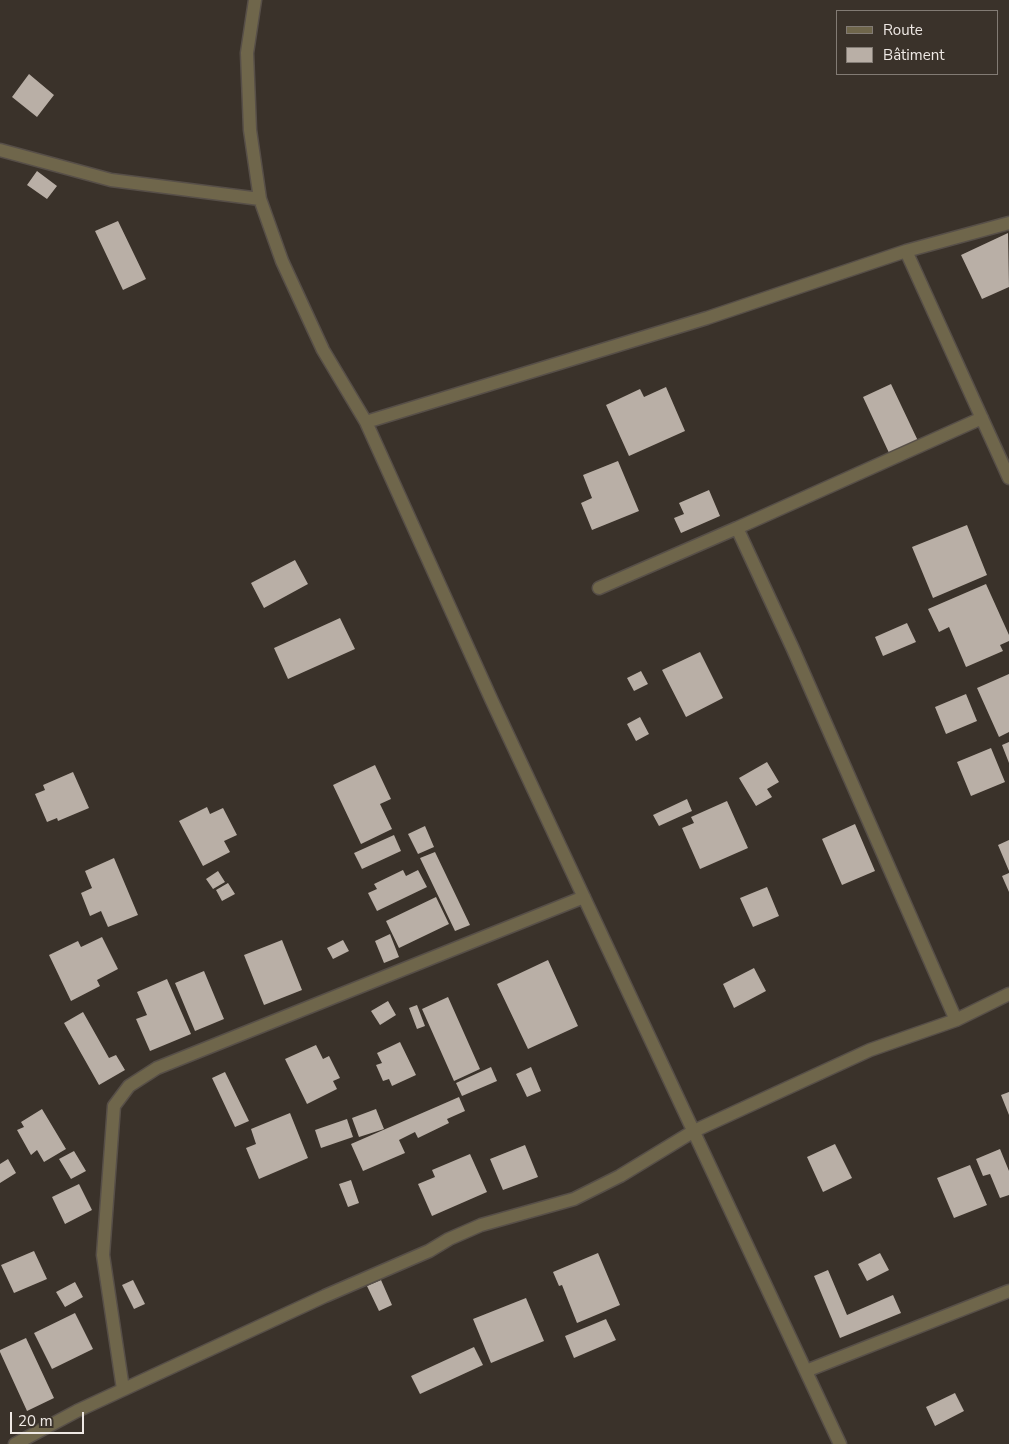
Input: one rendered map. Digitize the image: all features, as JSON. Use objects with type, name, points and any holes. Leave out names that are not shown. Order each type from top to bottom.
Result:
[{"type":"street","points":[[255,0],[247,53],[250,130],[260,199],[282,262],[322,350],[366,422],[584,897],[840,1444]]},
{"type":"street","points":[[0,150],[111,180],[260,199]]},
{"type":"street","points":[[366,422],[707,318],[906,252],[1009,223]]},
{"type":"street","points":[[906,252],[1009,478]]},
{"type":"street","points":[[599,588],[982,418]]},
{"type":"street","points":[[737,528],[793,649],[956,1020]]},
{"type":"street","points":[[123,1390],[103,1255],[114,1106],[128,1086],[157,1068],[584,897]]},
{"type":"street","points":[[15,1444],[123,1390],[325,1296],[429,1251],[449,1239],[481,1225],[574,1199],[620,1176],[694,1131],[870,1050],[956,1020],[1009,994]]},
{"type":"street","points":[[806,1370],[1009,1291]]},
{"type":"building","points":[[29,74],[54,95],[37,117],[12,97]]},
{"type":"building","points":[[37,171],[57,186],[47,199],[27,185]]},
{"type":"building","points":[[118,221],[146,279],[123,290],[95,231]]},
{"type":"building","points":[[1008,233],[1009,287],[982,299],[961,255]]},
{"type":"building","points":[[891,384],[919,443],[890,455],[863,397]]},
{"type":"building","points":[[666,387],[685,431],[629,456],[606,405],[640,389],[644,397]]},
{"type":"building","points":[[618,461],[639,511],[592,530],[581,503],[592,498],[583,475]]},
{"type":"building","points":[[709,490],[720,516],[681,533],[674,518],[684,514],[679,503]]},
{"type":"building","points":[[967,525],[987,575],[933,598],[912,547]]},
{"type":"building","points":[[295,560],[308,584],[264,608],[251,583]]},
{"type":"building","points":[[986,584],[1009,635],[1009,641],[1000,645],[1003,651],[966,667],[949,627],[939,632],[928,609]]},
{"type":"building","points":[[340,618],[355,649],[288,679],[274,648]]},
{"type":"building","points":[[907,623],[916,642],[883,656],[875,637]]},
{"type":"building","points":[[700,652],[723,698],[686,717],[662,670]]},
{"type":"building","points":[[641,671],[648,684],[634,691],[627,678]]},
{"type":"building","points":[[1009,674],[1009,732],[999,737],[977,688]]},
{"type":"building","points":[[966,694],[977,721],[946,734],[935,707]]},
{"type":"building","points":[[640,717],[649,734],[636,741],[627,724]]},
{"type":"building","points":[[1009,742],[1009,763],[1002,745]]},
{"type":"building","points":[[991,748],[1005,782],[971,796],[957,762]]},
{"type":"building","points":[[767,762],[779,782],[767,789],[772,797],[756,806],[739,778]]},
{"type":"building","points":[[375,765],[391,799],[380,804],[392,829],[361,844],[333,785]]},
{"type":"building","points":[[73,772],[89,808],[58,821],[57,818],[47,822],[35,794],[45,790],[43,785]]},
{"type":"building","points":[[687,799],[692,811],[659,826],[653,815]]},
{"type":"building","points":[[727,801],[748,848],[700,869],[682,828],[694,823],[691,817]]},
{"type":"building","points":[[207,807],[210,814],[223,808],[237,835],[224,841],[230,852],[203,866],[179,821]]},
{"type":"building","points":[[855,824],[875,871],[842,885],[822,839]]},
{"type":"building","points":[[425,826],[434,847],[418,854],[408,834]]},
{"type":"building","points":[[394,835],[401,851],[362,869],[354,853]]},
{"type":"building","points":[[1009,840],[1009,871],[998,845]]},
{"type":"building","points":[[435,852],[470,925],[455,931],[420,858]]},
{"type":"building","points":[[114,858],[138,915],[108,927],[101,911],[90,916],[81,893],[92,888],[85,871]]},
{"type":"building","points":[[403,870],[406,876],[418,870],[427,887],[377,911],[368,893],[377,889],[374,884]]},
{"type":"building","points":[[218,871],[225,882],[213,889],[206,879]]},
{"type":"building","points":[[1009,873],[1009,892],[1002,876]]},
{"type":"building","points":[[228,883],[235,894],[222,901],[216,890]]},
{"type":"building","points":[[767,887],[779,916],[753,927],[740,898]]},
{"type":"building","points":[[436,897],[449,924],[399,948],[386,921]]},
{"type":"building","points":[[390,934],[399,957],[384,963],[375,941]]},
{"type":"building","points":[[102,937],[118,969],[97,980],[100,986],[71,1001],[49,955],[78,941],[81,947]]},
{"type":"building","points":[[282,940],[302,990],[264,1005],[244,955]]},
{"type":"building","points":[[343,940],[349,951],[333,959],[327,948]]},
{"type":"building","points":[[548,960],[578,1026],[528,1049],[497,984]]},
{"type":"building","points":[[754,968],[766,991],[734,1008],[723,984]]},
{"type":"building","points":[[204,971],[224,1019],[195,1031],[175,983]]},
{"type":"building","points":[[167,979],[191,1034],[150,1051],[136,1019],[147,1015],[137,992]]},
{"type":"building","points":[[448,997],[480,1069],[454,1081],[422,1009]]},
{"type":"building","points":[[388,1001],[396,1015],[380,1025],[371,1011]]},
{"type":"building","points":[[417,1005],[425,1026],[417,1029],[409,1008]]},
{"type":"building","points":[[83,1012],[109,1058],[116,1055],[125,1070],[99,1085],[64,1023]]},
{"type":"building","points":[[400,1042],[416,1075],[392,1086],[389,1079],[383,1081],[376,1065],[382,1063],[377,1053]]},
{"type":"building","points":[[316,1045],[323,1059],[329,1056],[340,1078],[333,1081],[337,1089],[307,1104],[285,1059]]},
{"type":"building","points":[[491,1067],[497,1081],[462,1096],[456,1083]]},
{"type":"building","points":[[531,1067],[541,1091],[527,1097],[516,1074]]},
{"type":"building","points":[[225,1072],[249,1121],[235,1127],[212,1078]]},
{"type":"building","points":[[1009,1092],[1009,1115],[1001,1095]]},
{"type":"building","points":[[459,1097],[465,1111],[447,1119],[449,1123],[418,1138],[415,1132],[399,1140],[405,1153],[363,1171],[351,1144]]},
{"type":"building","points":[[42,1109],[66,1149],[44,1162],[37,1150],[31,1155],[17,1130],[24,1127],[21,1122]]},
{"type":"building","points":[[376,1109],[384,1129],[359,1137],[352,1118]]},
{"type":"building","points":[[290,1113],[308,1158],[259,1179],[246,1148],[256,1144],[251,1129]]},
{"type":"building","points":[[347,1119],[353,1137],[321,1148],[315,1130]]},
{"type":"building","points":[[835,1144],[852,1178],[823,1192],[807,1157]]},
{"type":"building","points":[[525,1145],[538,1177],[503,1190],[490,1159]]},
{"type":"building","points":[[1000,1149],[1009,1171],[1009,1195],[1000,1198],[990,1174],[983,1176],[976,1159]]},
{"type":"building","points":[[74,1151],[86,1171],[71,1179],[59,1159]]},
{"type":"building","points":[[470,1154],[487,1192],[432,1216],[418,1184],[435,1177],[432,1170]]},
{"type":"building","points":[[8,1159],[16,1173],[0,1183],[0,1164]]},
{"type":"building","points":[[970,1165],[987,1205],[954,1218],[937,1178]]},
{"type":"building","points":[[351,1180],[359,1203],[348,1207],[339,1184]]},
{"type":"building","points":[[79,1184],[92,1210],[65,1224],[52,1197]]},
{"type":"building","points":[[34,1251],[47,1279],[14,1293],[1,1265]]},
{"type":"building","points":[[598,1253],[620,1305],[577,1323],[562,1285],[559,1286],[553,1272]]},
{"type":"building","points":[[880,1253],[889,1270],[867,1281],[858,1264]]},
{"type":"building","points":[[828,1270],[847,1315],[893,1295],[901,1313],[840,1338],[814,1276]]},
{"type":"building","points":[[133,1280],[145,1304],[134,1309],[122,1285]]},
{"type":"building","points":[[381,1280],[392,1305],[379,1311],[367,1286]]},
{"type":"building","points":[[75,1282],[83,1297],[65,1307],[56,1292]]},
{"type":"building","points":[[526,1298],[544,1341],[491,1363],[473,1319]]},
{"type":"building","points":[[75,1313],[93,1349],[52,1369],[34,1333]]},
{"type":"building","points":[[606,1319],[616,1340],[574,1358],[565,1336]]},
{"type":"building","points":[[26,1338],[54,1398],[27,1411],[0,1352],[0,1350]]},
{"type":"building","points":[[474,1347],[483,1365],[420,1394],[411,1376]]},
{"type":"building","points":[[955,1393],[964,1411],[935,1426],[926,1407]]}]
